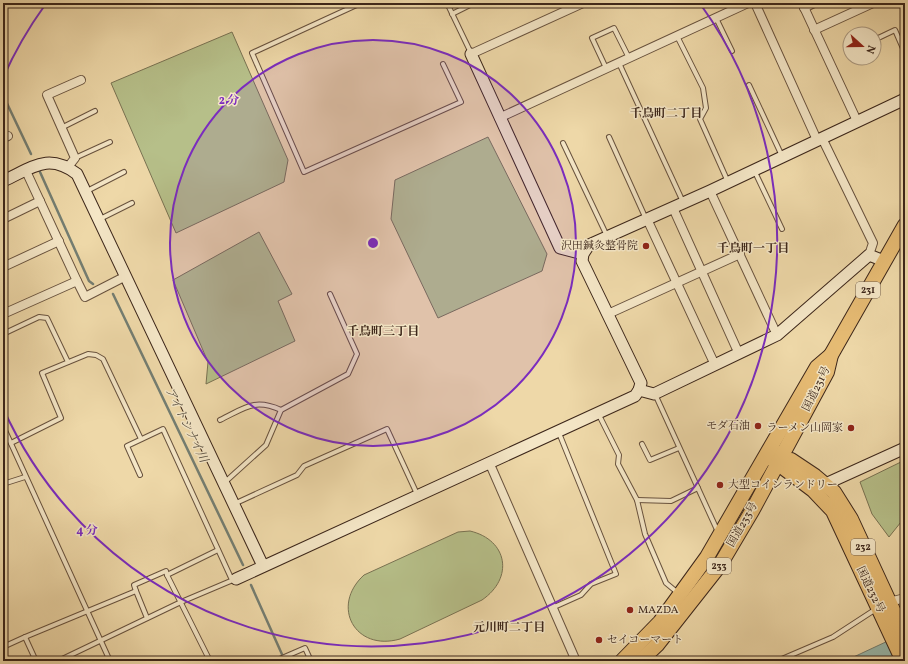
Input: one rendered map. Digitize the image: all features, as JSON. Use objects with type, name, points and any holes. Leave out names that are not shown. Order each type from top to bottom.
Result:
[{"type":"highway","name":"国道231号","points":[[774,455],[787,432],[827,372],[831,355],[905,225]]},
{"type":"highway","points":[[771,476],[795,470],[787,432]]},
{"type":"highway","name":"国道233号","points":[[622,661],[660,622],[707,557],[761,466],[770,460],[774,455]]},
{"type":"highway","name":"国道233号","points":[[640,661],[657,645],[720,565],[771,476],[774,455]]},
{"type":"highway","name":"国道232号","points":[[774,455],[819,486],[834,492],[851,519],[887,611],[904,661]]},
{"type":"highway","name":"国道232号","points":[[887,611],[905,636]]},
{"type":"street","points":[[583,3],[471,54],[560,248],[583,254]]},
{"type":"street","points":[[500,118],[748,3]]},
{"type":"street","points":[[639,390],[654,394],[778,335],[869,254],[873,243],[819,139],[755,3]]},
{"type":"street","points":[[814,3],[803,5],[857,121]]},
{"type":"street","points":[[814,30],[873,3]]},
{"type":"street","points":[[81,80],[47,95],[61,128],[72,163],[87,191],[263,566]]},
{"type":"street","points":[[234,579],[635,396],[641,383],[582,261],[583,254],[589,245],[684,203],[857,121],[905,100]]},
{"type":"street","points":[[3,181],[46,162],[72,163]]},
{"type":"street","points":[[26,171],[85,297],[126,276]]},
{"type":"street","points":[[710,191],[778,335]]},
{"type":"street","points":[[3,219],[40,202]]},
{"type":"street","points":[[673,208],[739,354]]},
{"type":"street","points":[[647,219],[715,365]]},
{"type":"street","points":[[3,267],[59,241]]},
{"type":"street","points":[[608,314],[740,254]]},
{"type":"street","points":[[869,254],[884,261]]},
{"type":"street","points":[[3,314],[77,281]]},
{"type":"street","points":[[819,486],[905,448]]},
{"type":"street","points":[[488,462],[576,661]]},
{"type":"street","points":[[887,611],[905,598]]},
{"type":"lane","points":[[361,3],[252,53],[304,172],[461,102],[443,64]]},
{"type":"lane","points":[[447,3],[471,54]]},
{"type":"lane","points":[[452,14],[471,4]]},
{"type":"lane","points":[[716,18],[732,51]]},
{"type":"lane","points":[[606,68],[592,38],[614,28],[628,58]]},
{"type":"lane","points":[[882,36],[895,30],[905,53]]},
{"type":"lane","points":[[677,36],[703,88],[706,108],[700,119],[728,182]]},
{"type":"lane","points":[[619,62],[684,203]]},
{"type":"lane","points":[[749,86],[783,156]]},
{"type":"lane","points":[[61,128],[95,111]]},
{"type":"lane","points":[[609,137],[647,219]]},
{"type":"lane","points":[[72,163],[110,142]]},
{"type":"lane","points":[[563,142],[607,237]]},
{"type":"lane","points":[[754,170],[782,229]]},
{"type":"lane","points":[[87,191],[124,172]]},
{"type":"lane","points":[[100,219],[132,203]]},
{"type":"lane","points":[[224,483],[266,445],[281,410],[348,374],[357,354],[330,294]]},
{"type":"lane","points":[[3,334],[40,318],[47,318],[68,362]]},
{"type":"lane","points":[[11,443],[61,418],[42,373],[88,354],[96,355],[103,359],[141,439]]},
{"type":"lane","points":[[654,394],[720,536]]},
{"type":"lane","points":[[220,420],[257,404],[269,405],[281,410]]},
{"type":"lane","points":[[598,412],[619,455],[618,464],[638,500],[645,534],[666,583],[680,594]]},
{"type":"lane","points":[[3,426],[110,661]]},
{"type":"lane","points":[[58,661],[102,642],[181,602],[234,579],[218,550],[163,429],[127,446],[140,475]]},
{"type":"lane","points":[[234,504],[297,475],[304,466],[387,429],[417,495]]},
{"type":"lane","points":[[552,608],[581,595],[591,584],[616,574],[558,431]]},
{"type":"lane","points":[[642,444],[650,460],[679,448]]},
{"type":"lane","points":[[3,484],[25,477]]},
{"type":"lane","points":[[638,500],[671,501],[698,488]]},
{"type":"lane","points":[[167,574],[218,550]]},
{"type":"lane","points":[[147,618],[134,585],[166,571],[210,661]]},
{"type":"lane","points":[[3,647],[136,591]]},
{"type":"lane","points":[[777,661],[887,611]]},
{"type":"lane","points":[[25,637],[36,661]]},
{"type":"lane","points":[[275,661],[305,648],[310,661]]},
{"type":"green space","points":[[232,32],[288,160],[284,182],[176,233],[111,83]]},
{"type":"green space","points":[[488,137],[547,254],[542,271],[438,318],[391,219],[395,180]]},
{"type":"green space","points":[[259,232],[292,294],[278,301],[295,341],[206,384],[208,362],[173,280]]},
{"type":"green space","points":[[905,460],[905,517],[889,537],[872,514],[860,482]]},
{"type":"green space","points":[[470,531],[483,536],[492,542],[499,551],[502,561],[502,571],[499,581],[492,591],[482,600],[400,639],[384,641],[371,639],[360,633],[352,624],[349,612],[349,600],[354,587],[364,575],[458,532]]},
{"type":"shaded area","points":[[905,633],[905,661],[845,661]]},
{"type":"waterway","name":"アイトシナイ川","points":[[3,95],[31,154]]},
{"type":"waterway","name":"アイトシナイ川","points":[[40,172],[89,281],[93,284]]},
{"type":"waterway","name":"アイトシナイ川","points":[[113,294],[243,565]]},
{"type":"waterway","name":"アイトシナイ川","points":[[251,585],[285,661]]},
{"type":"place","name":"沢田鍼灸整骨院","points":[[646,246]]},
{"type":"place","name":"モダ石油","points":[[758,426]]},
{"type":"place","name":"ラーメン山岡家","points":[[851,428]]},
{"type":"place","name":"大型コインランドリー","points":[[720,485]]},
{"type":"place","name":"MAZDA","points":[[630,610]]},
{"type":"place","name":"セイコーマート","points":[[599,640]]},
{"type":"district","name":"千鳥町二丁目","points":[[666,114]]},
{"type":"district","name":"千鳥町一丁目","points":[[753,249]]},
{"type":"district","name":"千鳥町三丁目","points":[[383,332]]},
{"type":"district","name":"元川町二丁目","points":[[509,628]]}]
